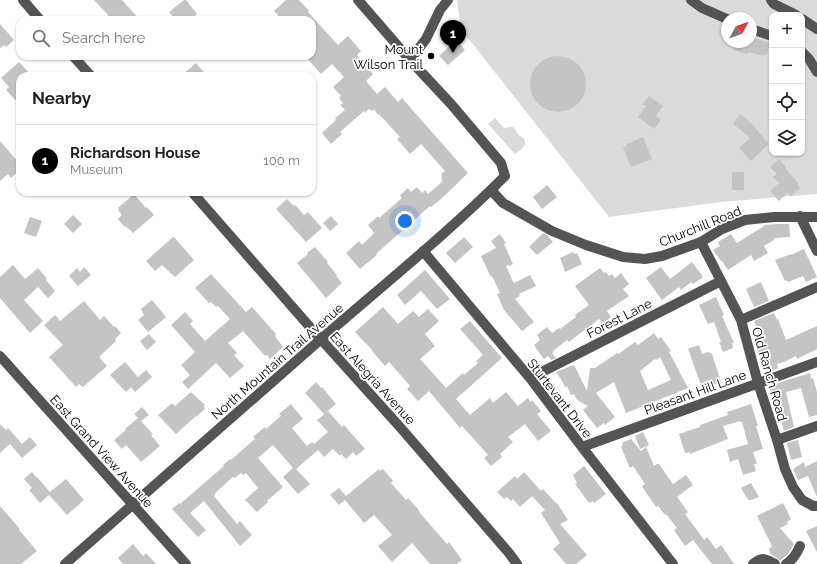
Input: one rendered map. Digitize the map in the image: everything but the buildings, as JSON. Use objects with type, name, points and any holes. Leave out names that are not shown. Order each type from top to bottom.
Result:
[{"type":"street","points":[[22,0],[36,16]]},
{"type":"street","points":[[358,0],[410,60],[426,39],[440,10],[448,0]]},
{"type":"street","points":[[692,0],[702,8],[721,16]]},
{"type":"street","points":[[771,0],[774,4],[790,12]]},
{"type":"street","points":[[805,20],[817,29]]},
{"type":"street","points":[[757,31],[769,35]]},
{"type":"street","points":[[805,55],[817,72]]},
{"type":"street","points":[[77,60],[87,72]]},
{"type":"street","name":"North Mountain Trail Avenue","points":[[65,564],[423,251],[505,176],[501,163],[451,104],[410,60]]},
{"type":"street","name":"Churchill Road","points":[[491,190],[503,202],[552,231],[586,245],[623,257],[645,259],[662,256],[701,242],[722,229],[745,220],[774,217],[817,217]]},
{"type":"street","name":"East Alegria Avenue","points":[[196,196],[431,463],[517,564]]},
{"type":"street","points":[[800,216],[817,251]]},
{"type":"street","name":"Old Ranch Road","points":[[701,242],[741,320],[758,384],[785,469],[793,487],[802,500],[813,506],[817,506]]},
{"type":"street","name":"Sturtevant Drive","points":[[423,251],[530,378],[673,564]]},
{"type":"street","name":"Forest Lane","points":[[530,378],[721,281]]},
{"type":"street","points":[[741,320],[817,287]]},
{"type":"street","name":"East Grand View Avenue","points":[[0,356],[186,564]]},
{"type":"street","name":"Pleasant Hill Lane","points":[[582,447],[817,362]]},
{"type":"street","points":[[777,440],[817,426]]},
{"type":"street","points":[[786,564],[797,553],[800,546]]},
{"type":"street","points":[[753,564],[762,559],[767,559],[775,564]]},
{"type":"shaded area","points":[[457,0],[817,0],[817,194],[721,202],[609,217],[461,29]]},
{"type":"shaded area","points":[[495,118],[504,128],[513,127],[524,139],[525,144],[521,150],[515,154],[488,124]]},
{"type":"place","name":"Richardson House","points":[[453,53]]},
{"type":"place","name":"Mount Wilson Trail","points":[[431,56]]}]
